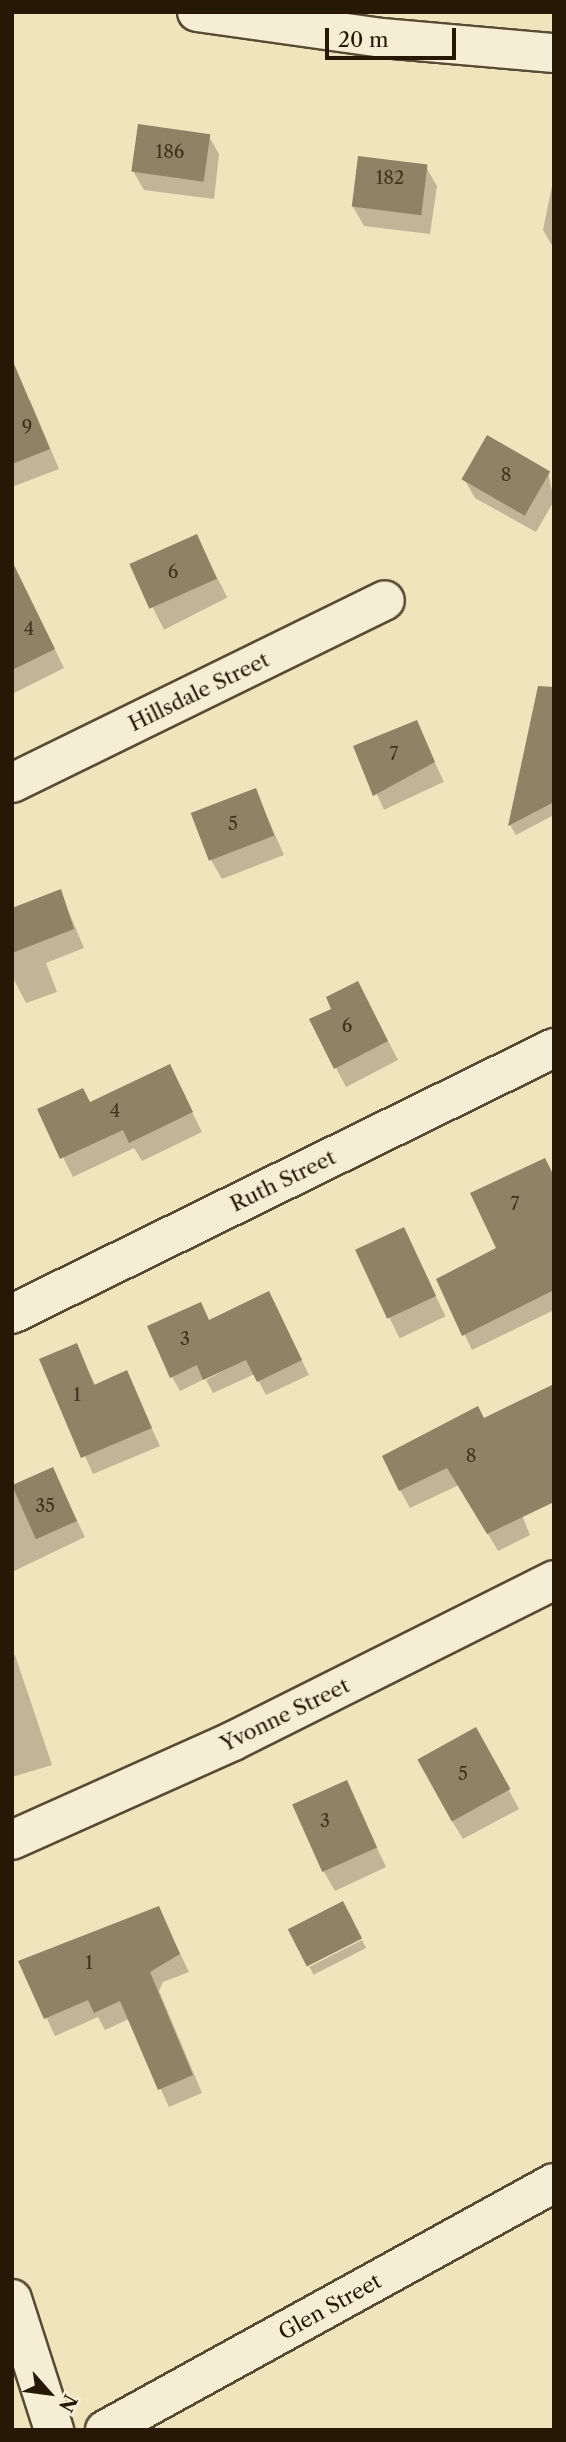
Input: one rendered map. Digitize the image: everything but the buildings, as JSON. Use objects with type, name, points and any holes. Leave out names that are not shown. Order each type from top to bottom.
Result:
[{"type":"street","points":[[197,12],[382,38],[554,53]]},
{"type":"street","name":"Hillsdale Street","points":[[12,783],[385,600]]},
{"type":"street","name":"Ruth Street","points":[[12,1314],[554,1048]]},
{"type":"street","name":"Yvonne Street","points":[[12,1839],[233,1741],[554,1580]]},
{"type":"street","name":"Glen Street","points":[[105,2430],[554,2183]]},
{"type":"street","points":[[12,2299],[54,2430]]}]
